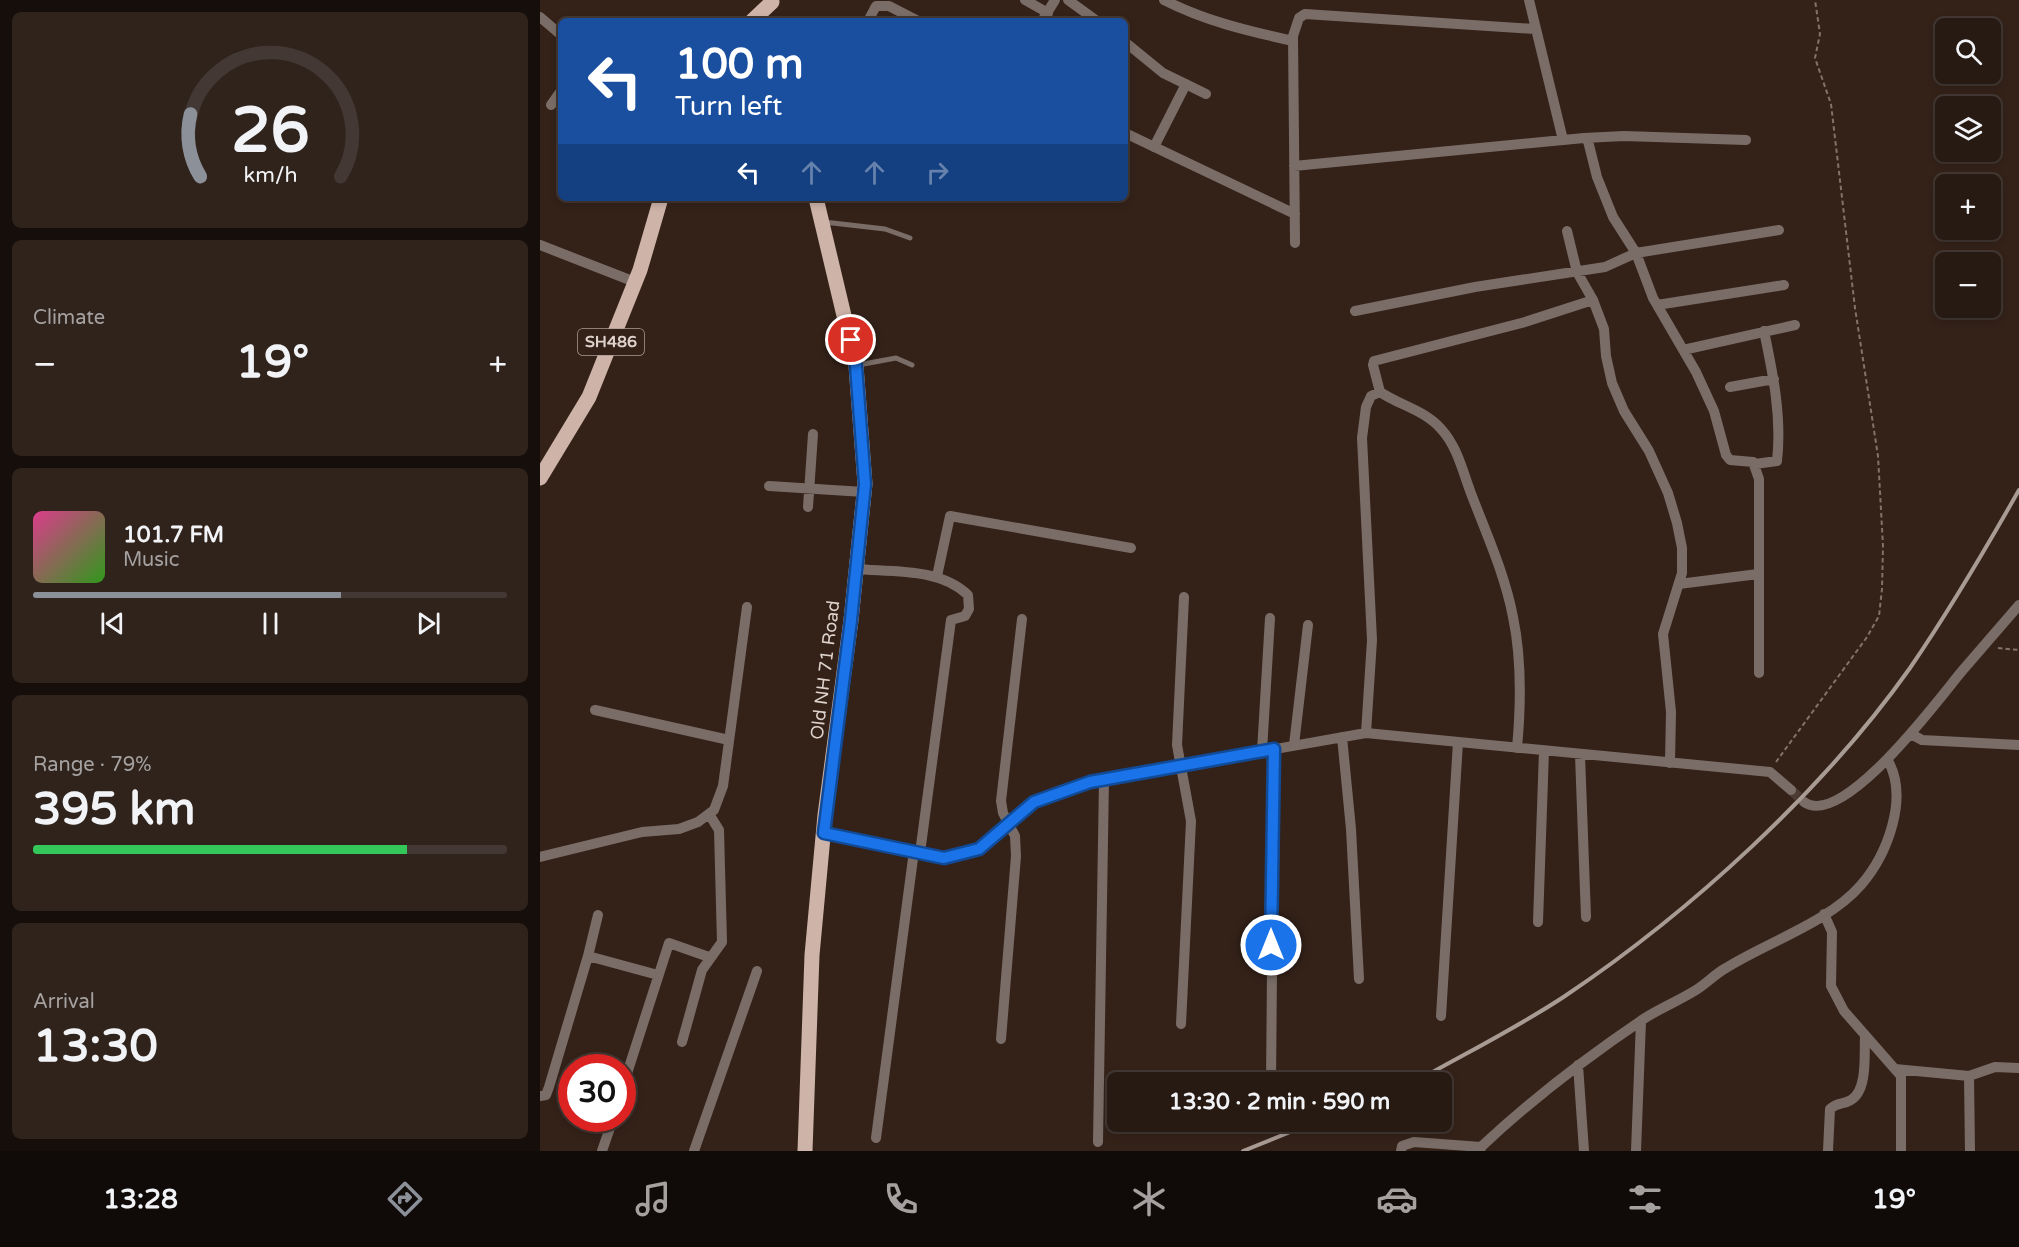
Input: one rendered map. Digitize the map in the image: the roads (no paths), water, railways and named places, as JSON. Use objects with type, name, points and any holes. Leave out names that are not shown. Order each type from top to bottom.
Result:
[{"type":"main road","points":[[755,18],[772,1]]},
{"type":"main road","points":[[772,1],[773,18]]},
{"type":"main road","name":"SH486","points":[[540,478],[545,457],[589,397],[635,282],[660,201]]},
{"type":"main road","name":"Old NH 71 Road","points":[[805,1151],[812,955],[864,492],[856,366],[824,222],[817,201]]},
{"type":"street","points":[[1025,0],[1045,17],[1055,0]]},
{"type":"street","points":[[1068,0],[1093,18]]},
{"type":"street","points":[[1164,0],[1192,15],[1244,31],[1293,41]]},
{"type":"street","points":[[1529,0],[1563,140]]},
{"type":"street","points":[[870,18],[876,6],[889,6],[912,18]]},
{"type":"street","points":[[1296,243],[1293,41],[1299,18],[1305,14],[1535,29]]},
{"type":"street","points":[[540,17],[558,32]]},
{"type":"street","points":[[1128,44],[1163,73],[1206,94]]},
{"type":"street","points":[[1154,147],[1186,84]]},
{"type":"street","points":[[551,105],[558,95]]},
{"type":"street","points":[[1128,134],[1295,214]]},
{"type":"street","points":[[1294,166],[1453,153],[1584,138],[1624,136],[1746,140]]},
{"type":"street","points":[[1584,138],[1588,141],[1597,177],[1613,217],[1636,253],[1657,305],[1714,411],[1726,456],[1730,460],[1746,460],[1755,464],[1777,461],[1778,401],[1764,331]]},
{"type":"street","points":[[1567,231],[1577,272],[1593,300],[1604,329],[1606,356],[1612,383],[1624,411],[1649,451],[1668,493],[1682,548],[1679,584],[1663,634],[1671,712],[1670,763]]},
{"type":"street","points":[[1355,311],[1475,287],[1605,267],[1636,253],[1779,231]]},
{"type":"street","points":[[540,245],[635,282]]},
{"type":"street","points":[[1657,305],[1784,285]]},
{"type":"street","points":[[1380,392],[1374,361],[1525,322],[1593,300]]},
{"type":"street","points":[[1683,350],[1795,325]]},
{"type":"street","points":[[1730,387],[1774,379]]},
{"type":"street","points":[[1366,733],[1371,640],[1362,438],[1366,407],[1371,396],[1380,392]]},
{"type":"street","points":[[1380,392],[1429,416],[1443,431],[1456,452],[1505,585],[1513,615],[1518,647],[1520,711],[1517,748]]},
{"type":"street","points":[[808,507],[813,434]]},
{"type":"street","points":[[1755,464],[1759,479],[1759,673]]},
{"type":"street","points":[[769,486],[864,492]]},
{"type":"street","points":[[937,576],[950,516],[1131,548]]},
{"type":"street","points":[[856,568],[937,576],[958,586],[968,595],[969,609],[966,616],[951,620],[876,1138]]},
{"type":"street","points":[[1679,584],[1758,574]]},
{"type":"street","points":[[1181,1024],[1191,821],[1177,744],[1184,597]]},
{"type":"street","points":[[1804,802],[1809,805],[1818,805],[1835,800],[1857,786],[1887,759],[1911,734],[2019,605]]},
{"type":"street","points":[[540,857],[642,832],[679,829],[698,822],[714,810],[723,786],[747,608]]},
{"type":"street","points":[[1270,618],[1268,750],[1271,1072]]},
{"type":"street","points":[[1001,1040],[1016,856],[1015,836],[1008,825],[1001,801],[1022,620]]},
{"type":"street","points":[[1294,746],[1308,625]]},
{"type":"street","points":[[595,710],[729,740]]},
{"type":"street","points":[[824,833],[944,858],[979,849],[1034,802],[1104,780],[1366,733],[1770,772],[1791,790]]},
{"type":"street","points":[[1911,734],[1922,740],[2019,745]]},
{"type":"street","points":[[1342,737],[1351,829],[1359,978]]},
{"type":"street","points":[[1441,1016],[1458,742]]},
{"type":"street","points":[[1539,922],[1544,751]]},
{"type":"street","points":[[1580,755],[1586,917]]},
{"type":"street","points":[[1401,1151],[1402,1146],[1414,1142],[1480,1149],[1524,1106],[1641,1021],[1696,990],[1725,968],[1824,914],[1860,886],[1878,860],[1887,838],[1896,801],[1892,768],[1887,759]]},
{"type":"street","points":[[1098,1142],[1104,780]]},
{"type":"street","points":[[682,1042],[702,970],[709,957],[722,942],[719,830],[709,814]]},
{"type":"street","points":[[1824,914],[1832,932],[1831,986],[1844,1011],[1895,1068],[1903,1082],[1901,1151]]},
{"type":"street","points":[[540,1096],[546,1095],[549,1087],[598,915]]},
{"type":"street","points":[[633,1054],[669,943],[709,957]]},
{"type":"street","points":[[588,956],[658,975]]},
{"type":"street","points":[[694,1151],[757,971]]},
{"type":"street","points":[[1636,1151],[1641,1021]]},
{"type":"street","points":[[1828,1151],[1830,1109],[1837,1103],[1850,1101],[1856,1095],[1863,1077],[1865,1037]]},
{"type":"street","points":[[1578,1065],[1584,1151]]},
{"type":"street","points":[[1895,1068],[1969,1076],[1995,1067],[2019,1068]]},
{"type":"street","points":[[1969,1076],[1970,1151]]},
{"type":"street","points":[[602,1151],[609,1132]]},
{"type":"lane","points":[[824,222],[885,229],[910,238]]},
{"type":"lane","points":[[856,366],[896,358],[912,365]]},
{"type":"tunnel","points":[[1791,790],[1804,802]]},
{"type":"railway","points":[[1433,1072],[1533,1016],[1612,963],[1706,888],[1796,804],[1875,714],[1910,668],[1939,625],[2019,490]]},
{"type":"railway","points":[[1243,1151],[1290,1132]]}]
